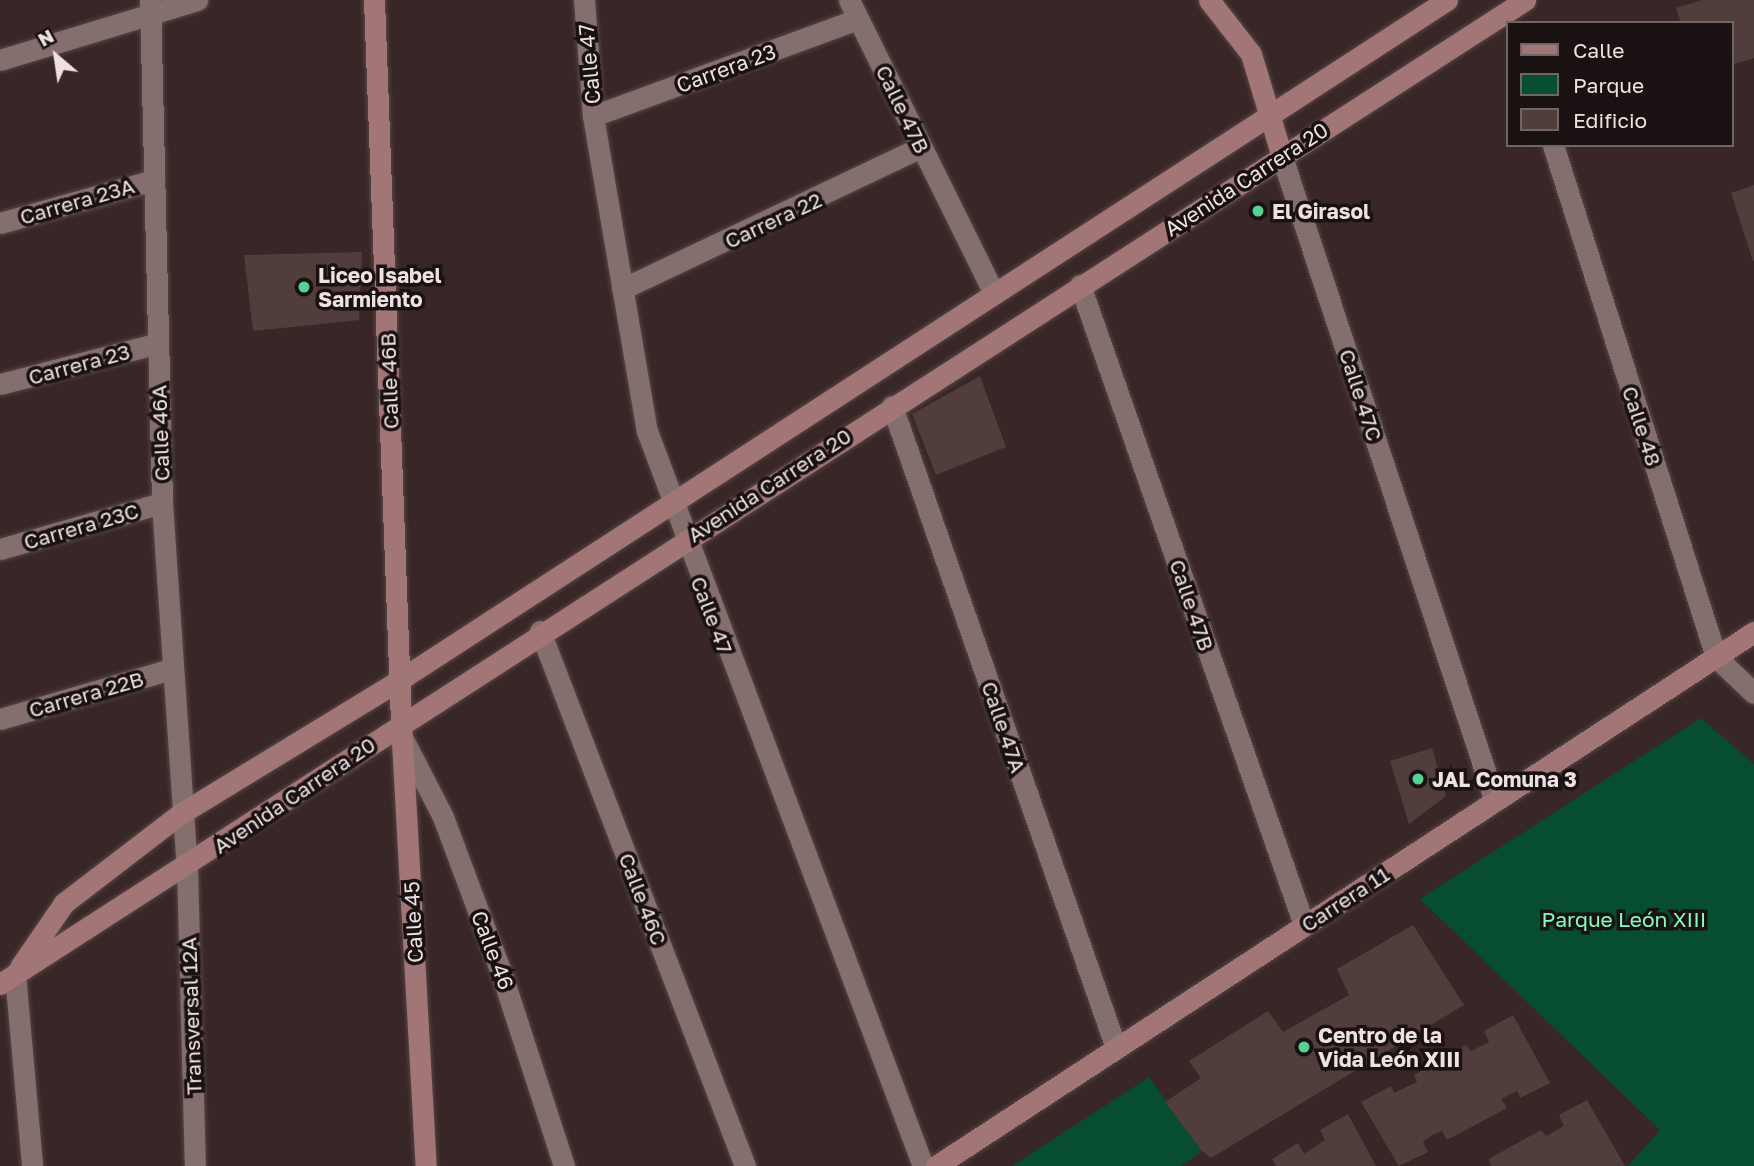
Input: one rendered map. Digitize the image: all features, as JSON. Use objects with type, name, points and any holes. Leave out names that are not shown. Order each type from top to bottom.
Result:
[{"type":"street","points":[[0,60],[151,6],[197,0]]},
{"type":"street","name":"Calle 46B","points":[[374,0],[401,678]]},
{"type":"street","name":"Calle 47","points":[[584,0],[593,117],[633,369],[670,503],[923,1166]]},
{"type":"street","name":"Calle 47C","points":[[1209,0],[1248,50],[1273,113],[1282,157],[1495,801]]},
{"type":"street","name":"Avenida Carrera 20","points":[[8,979],[64,903],[180,814],[401,678],[1447,0]]},
{"type":"street","name":"Calle 46A","points":[[151,6],[162,503],[180,814],[187,866]]},
{"type":"street","name":"Avenida Carrera 20","points":[[8,979],[402,733],[540,632],[1514,8]]},
{"type":"street","name":"Carrera 23","points":[[593,117],[854,9]]},
{"type":"street","name":"Calle 47B","points":[[854,9],[994,293]]},
{"type":"street","name":"Carrera 22","points":[[622,289],[921,147]]},
{"type":"street","name":"Calle 48","points":[[1554,147],[1716,657],[1754,693]]},
{"type":"street","name":"Carrera 23A","points":[[0,223],[154,180]]},
{"type":"street","name":"Calle 47B","points":[[1080,285],[1304,925]]},
{"type":"street","name":"Carrera 23","points":[[0,384],[158,343]]},
{"type":"street","name":"Calle 47A","points":[[892,406],[1116,1048]]},
{"type":"street","name":"Carrera 23C","points":[[0,549],[162,503]]},
{"type":"street","name":"Calle 46C","points":[[540,632],[745,1166]]},
{"type":"street","name":"Carrera 11","points":[[936,1166],[1754,632]]},
{"type":"street","name":"Carrera 22B","points":[[0,719],[171,669]]},
{"type":"street","name":"Calle 45","points":[[401,678],[426,1166]]},
{"type":"street","name":"Calle 46","points":[[402,733],[443,817],[502,972],[564,1166]]},
{"type":"street","name":"Transversal 12A","points":[[187,866],[195,1166]]},
{"type":"street","points":[[8,979],[32,1166]]},
{"type":"green space","name":"Parque León XIII","points":[[1701,718],[1754,764],[1754,1166],[1628,1166],[1660,1130],[1420,899]]},
{"type":"green space","points":[[1149,1077],[1202,1151],[1181,1166],[1012,1166]]},
{"type":"building","points":[[1702,0],[1754,0],[1754,58],[1733,64],[1733,21],[1680,21],[1676,8]]},
{"type":"building","points":[[1754,185],[1754,261],[1753,261],[1731,193]]},
{"type":"building","name":"Liceo Isabel Sarmiento","points":[[362,252],[359,320],[253,331],[244,255]]},
{"type":"building","points":[[980,376],[1006,447],[936,475],[912,414]]},
{"type":"building","name":"JAL Comuna 3","points":[[1432,748],[1446,796],[1409,824],[1390,761]]},
{"type":"building","name":"Centro de la Vida León XIII","points":[[1413,925],[1464,1005],[1211,1158],[1202,1151],[1165,1102],[1201,1078],[1189,1061],[1268,1011],[1283,1032],[1349,995],[1337,969]]},
{"type":"building","points":[[1513,1015],[1550,1083],[1520,1098],[1517,1091],[1501,1099],[1507,1108],[1447,1140],[1442,1131],[1432,1135],[1423,1142],[1428,1152],[1399,1166],[1361,1102],[1391,1086],[1394,1093],[1417,1082],[1414,1075],[1466,1045],[1471,1051],[1489,1042],[1484,1031]]},
{"type":"building","points":[[1587,1100],[1625,1166],[1491,1166],[1489,1159],[1541,1130],[1546,1136],[1564,1126],[1559,1115]]},
{"type":"building","points":[[1348,1114],[1376,1166],[1276,1166],[1272,1159],[1298,1143],[1304,1154],[1325,1140],[1320,1130]]},
{"type":"place","name":"El Girasol","points":[[1258,211]]},
{"type":"place","name":"Liceo Isabel Sarmiento","points":[[304,287]]},
{"type":"place","name":"JAL Comuna 3","points":[[1418,779]]},
{"type":"place","name":"Centro de la Vida León XIII","points":[[1304,1047]]}]
